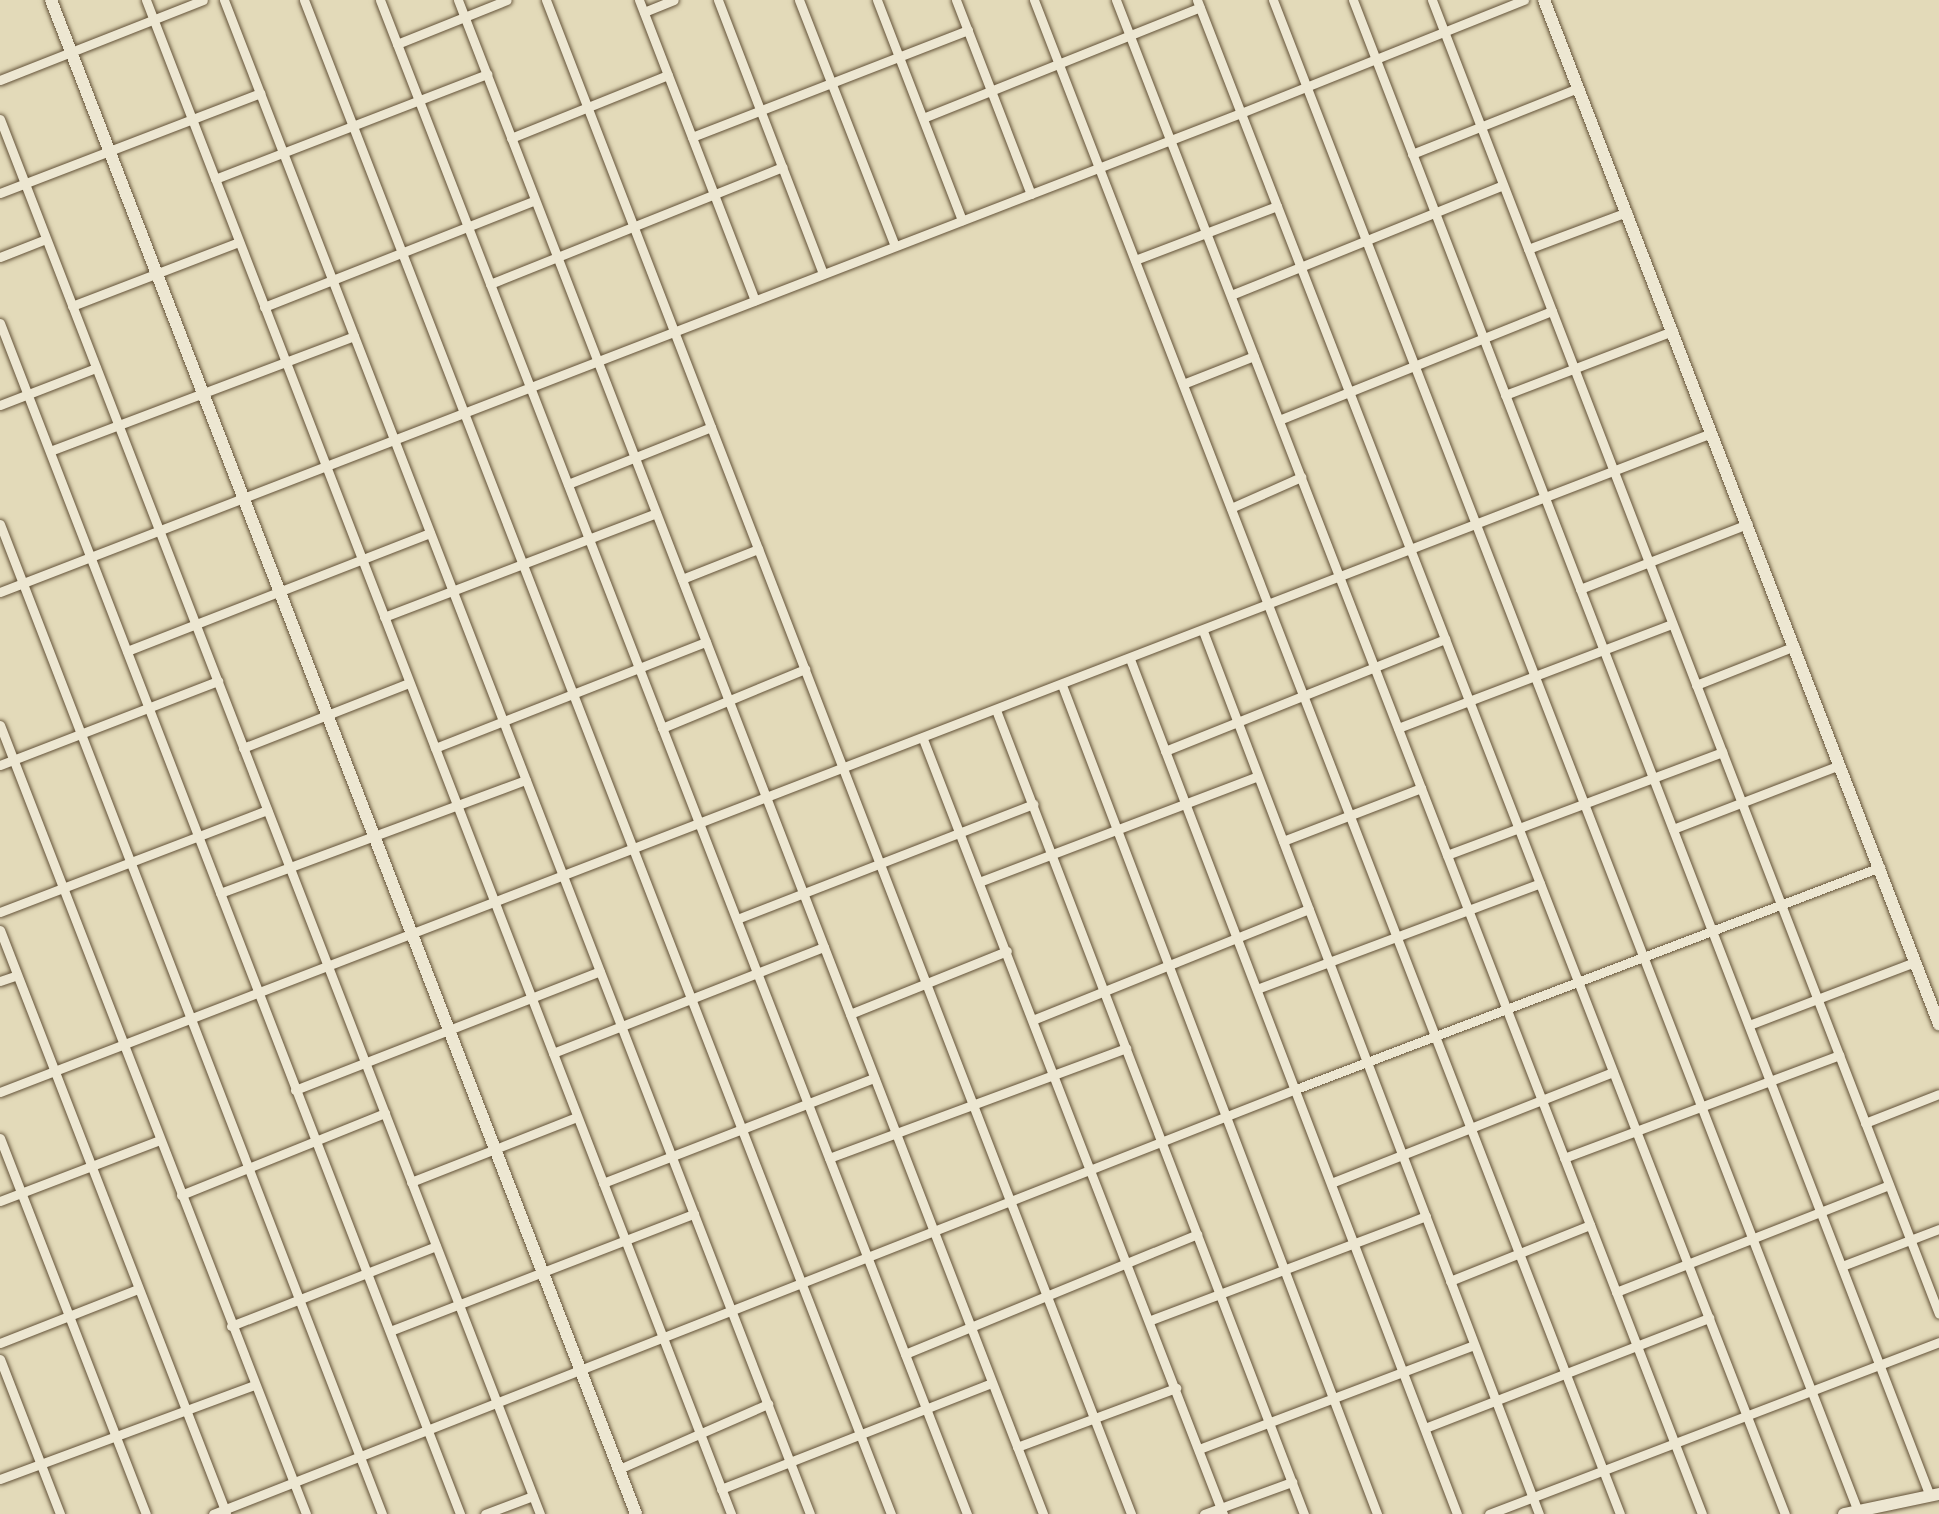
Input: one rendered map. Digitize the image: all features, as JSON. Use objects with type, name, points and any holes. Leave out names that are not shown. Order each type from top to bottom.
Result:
[{"type":"street","points":[[51,0],[636,1514]]},
{"type":"street","points":[[146,0],[731,1514]]},
{"type":"street","points":[[0,80],[203,0]]},
{"type":"street","points":[[224,0],[810,1514]]},
{"type":"street","points":[[304,0],[891,1514]]},
{"type":"street","points":[[380,0],[967,1514]]},
{"type":"street","points":[[458,0],[1017,1447],[1040,1513]]},
{"type":"street","points":[[397,44],[507,0]]},
{"type":"street","points":[[546,0],[1131,1514]]},
{"type":"street","points":[[639,0],[755,300]]},
{"type":"street","points":[[644,12],[674,0]]},
{"type":"street","points":[[718,0],[823,274]]},
{"type":"street","points":[[799,0],[895,246]]},
{"type":"street","points":[[877,0],[962,220]]},
{"type":"street","points":[[956,0],[1031,194]]},
{"type":"street","points":[[1034,0],[1620,1514]]},
{"type":"street","points":[[1116,0],[1702,1514]]},
{"type":"street","points":[[1273,0],[1858,1511]]},
{"type":"street","points":[[1353,0],[1880,1365],[1935,1495],[1844,1514]]},
{"type":"street","points":[[1432,0],[1939,1314]]},
{"type":"street","points":[[0,592],[597,359],[1171,141],[1524,0]]},
{"type":"street","points":[[1544,0],[1939,1024]]},
{"type":"street","points":[[923,118],[1130,35],[1199,4],[1785,1514]]},
{"type":"street","points":[[692,137],[968,30]]},
{"type":"street","points":[[215,178],[486,74]]},
{"type":"street","points":[[511,138],[668,75]]},
{"type":"street","points":[[1412,154],[1578,88]]},
{"type":"street","points":[[0,193],[260,93]]},
{"type":"street","points":[[0,119],[540,1514]]},
{"type":"street","points":[[490,284],[782,167]]},
{"type":"street","points":[[1231,295],[1503,185]]},
{"type":"street","points":[[264,307],[469,229],[535,200]]},
{"type":"street","points":[[1135,260],[1278,206]]},
{"type":"street","points":[[1528,249],[1628,212]]},
{"type":"street","points":[[0,257],[46,239]]},
{"type":"street","points":[[72,306],[239,242]]},
{"type":"street","points":[[1279,420],[1552,311]]},
{"type":"street","points":[[0,323],[460,1514]]},
{"type":"street","points":[[1505,395],[1673,331]]},
{"type":"street","points":[[50,451],[205,395],[354,336]]},
{"type":"street","points":[[1183,384],[1254,356]]},
{"type":"street","points":[[0,405],[96,368]]},
{"type":"street","points":[[568,484],[635,460],[711,427]]},
{"type":"street","points":[[0,1092],[1269,606],[1476,526],[1613,469],[1711,433]]},
{"type":"street","points":[[1231,508],[1301,477]]},
{"type":"street","points":[[384,617],[656,513]]},
{"type":"street","points":[[0,524],[383,1514]]},
{"type":"street","points":[[1580,589],[1748,524]]},
{"type":"street","points":[[127,651],[430,533]]},
{"type":"street","points":[[682,579],[758,549]]},
{"type":"street","points":[[1398,728],[1672,624]]},
{"type":"street","points":[[1203,631],[1539,1514]]},
{"type":"street","points":[[1165,751],[1445,639]]},
{"type":"street","points":[[435,748],[706,642]]},
{"type":"street","points":[[1696,685],[1795,646]]},
{"type":"street","points":[[1130,659],[1235,940],[1296,1089],[1457,1514]]},
{"type":"street","points":[[662,728],[805,669]]},
{"type":"street","points":[[0,765],[218,681]]},
{"type":"street","points":[[243,748],[410,683]]},
{"type":"street","points":[[1062,685],[1170,962],[1377,1514]]},
{"type":"street","points":[[996,710],[1304,1514]]},
{"type":"street","points":[[0,725],[306,1514]]},
{"type":"street","points":[[923,739],[1035,1019],[1222,1511]]},
{"type":"street","points":[[1447,855],[1722,752]]},
{"type":"street","points":[[1673,830],[1840,765]]},
{"type":"street","points":[[979,882],[1258,776]]},
{"type":"street","points":[[220,893],[526,780]]},
{"type":"street","points":[[1283,841],[1421,788]]},
{"type":"street","points":[[737,919],[1034,804]]},
{"type":"street","points":[[0,912],[267,810]]},
{"type":"street","points":[[213,1514],[225,1512],[358,1455],[1011,1203],[1296,1089],[1780,902],[1880,867]]},
{"type":"street","points":[[1257,989],[1540,883]]},
{"type":"street","points":[[1035,1019],[1102,989],[1235,940],[1309,909]]},
{"type":"street","points":[[0,930],[225,1512]]},
{"type":"street","points":[[552,1053],[824,947]]},
{"type":"street","points":[[850,1014],[1007,951]]},
{"type":"street","points":[[1749,1025],[1915,962]]},
{"type":"street","points":[[295,1090],[600,971]]},
{"type":"street","points":[[0,981],[17,975]]},
{"type":"street","points":[[829,1158],[1126,1048]]},
{"type":"street","points":[[1564,1158],[1839,1055]]},
{"type":"street","points":[[1331,1183],[1613,1072]]},
{"type":"street","points":[[603,1183],[874,1078]]},
{"type":"street","points":[[1865,1123],[1939,1094]]},
{"type":"street","points":[[181,1195],[385,1113]]},
{"type":"street","points":[[411,1182],[577,1117]]},
{"type":"street","points":[[0,1138],[146,1514]]},
{"type":"street","points":[[0,1201],[160,1140]]},
{"type":"street","points":[[1616,1292],[1889,1185]]},
{"type":"street","points":[[390,1331],[694,1214]]},
{"type":"street","points":[[1151,1320],[1353,1241],[1426,1216]]},
{"type":"street","points":[[1450,1282],[1590,1225]]},
{"type":"street","points":[[1842,1266],[1939,1229]]},
{"type":"street","points":[[905,1353],[1046,1293],[1197,1234]]},
{"type":"street","points":[[231,1326],[436,1246]]},
{"type":"street","points":[[0,1343],[138,1289]]},
{"type":"street","points":[[1424,1427],[1709,1318]]},
{"type":"street","points":[[1489,1514],[1939,1342]]},
{"type":"street","points":[[1199,1449],[1474,1345]]},
{"type":"street","points":[[0,1359],[60,1514]]},
{"type":"street","points":[[721,1489],[992,1383]]},
{"type":"street","points":[[0,1479],[254,1385]]},
{"type":"street","points":[[1017,1447],[1176,1388]]},
{"type":"street","points":[[619,1469],[768,1404]]},
{"type":"street","points":[[1204,1514],[1222,1511],[1292,1482]]},
{"type":"street","points":[[485,1514],[533,1496]]}]
